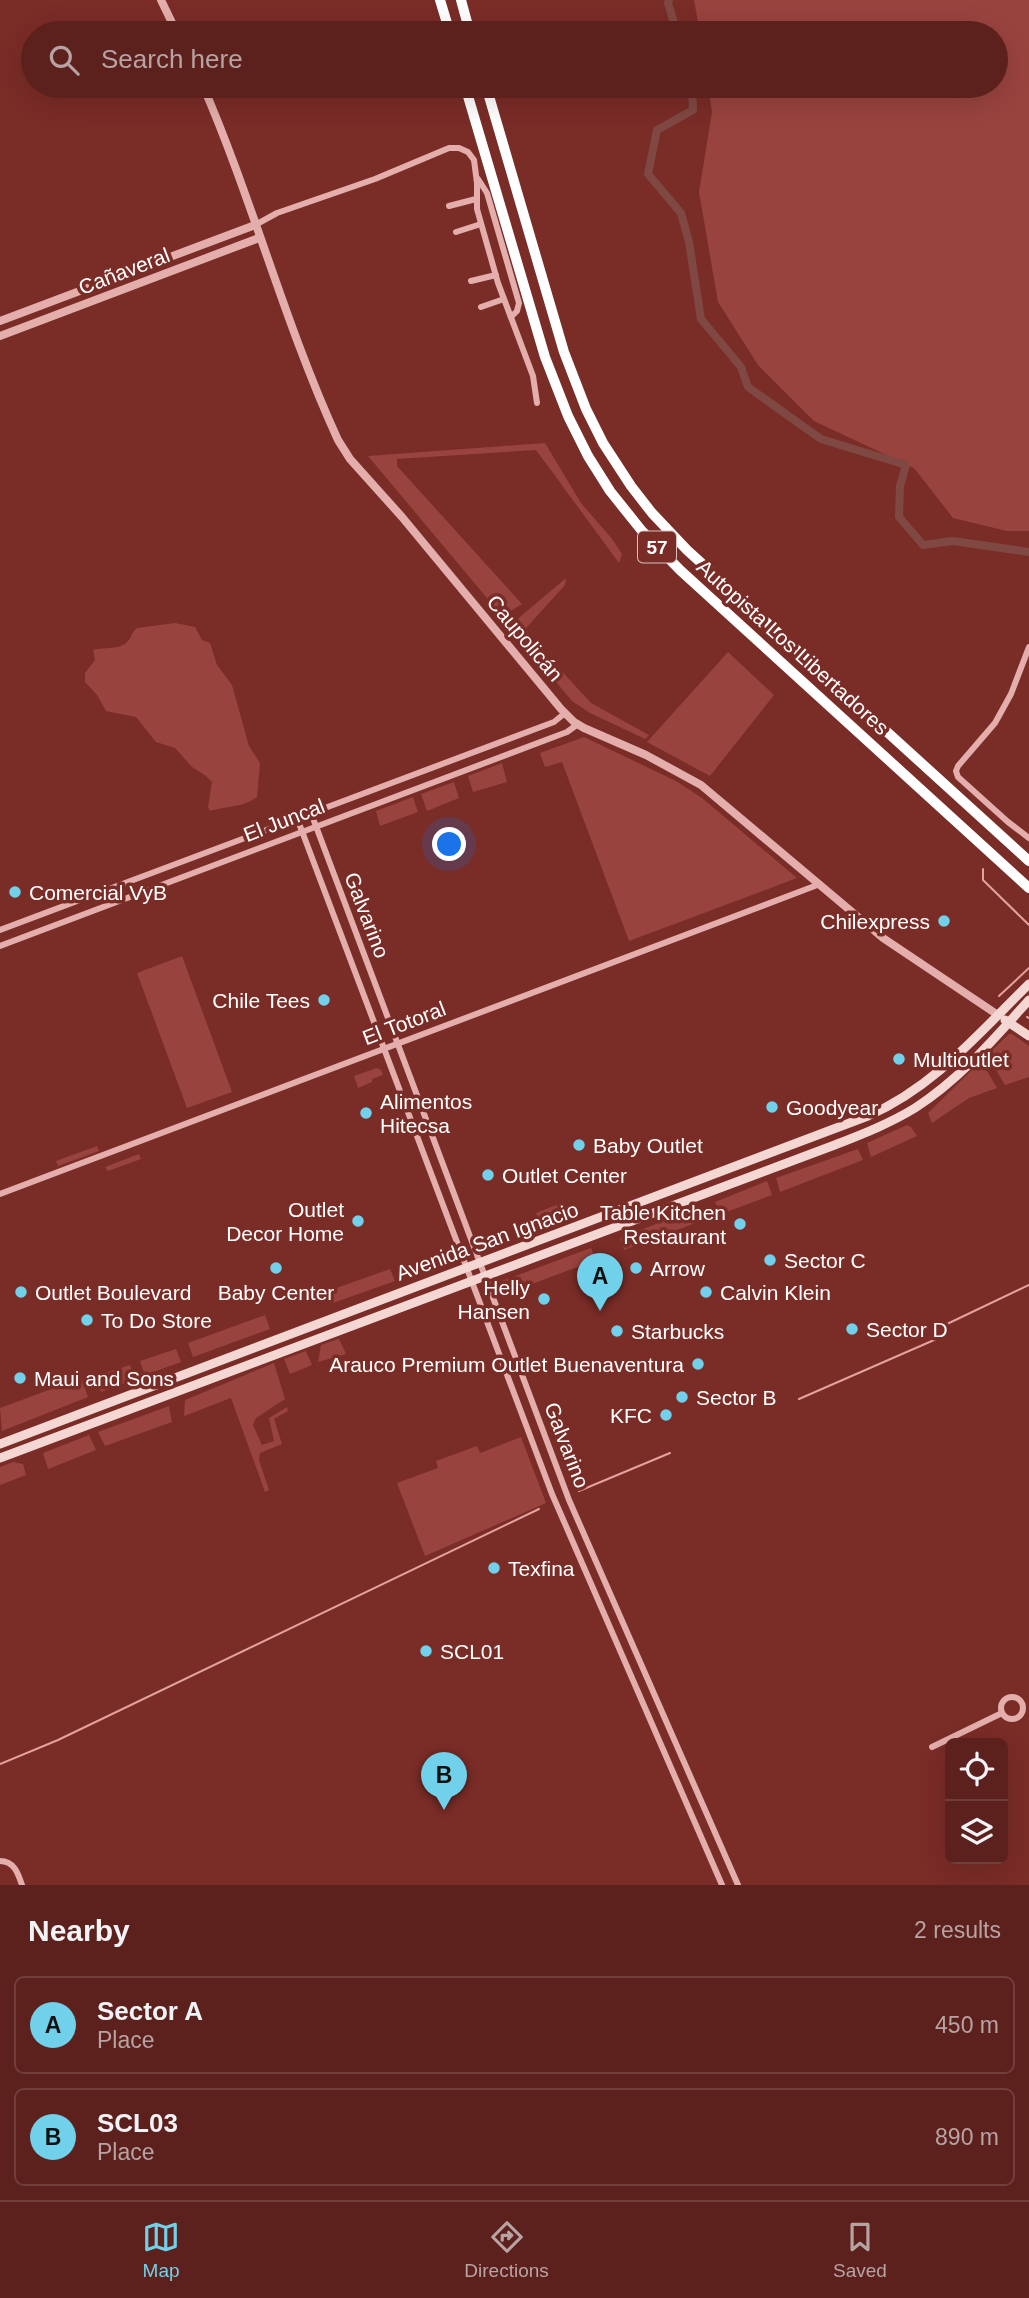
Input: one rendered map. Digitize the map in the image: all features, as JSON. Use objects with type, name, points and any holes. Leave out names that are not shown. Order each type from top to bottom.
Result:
[{"type":"highway","points":[[440,0],[446,21]]},
{"type":"highway","points":[[461,0],[467,21]]},
{"type":"highway","name":"Autopista Los Libertadores","points":[[469,98],[552,376],[577,436],[610,491],[642,531],[680,570],[1029,888]]},
{"type":"highway","name":"Autopista Los Libertadores","points":[[490,98],[570,369],[595,429],[621,472],[652,513],[687,550],[1029,862]]},
{"type":"main road","name":"Avenida San Ignacio","points":[[0,1444],[868,1116],[904,1098],[935,1076],[1029,984]]},
{"type":"main road","name":"Avenida San Ignacio","points":[[0,1458],[887,1123],[926,1101],[957,1075],[1029,1000]]},
{"type":"main road","name":"Caupolicán","points":[[998,1015],[1029,1036]]},
{"type":"main road","points":[[976,1038],[983,1039],[986,1046]]},
{"type":"main road","points":[[827,1132],[827,1140],[832,1146]]},
{"type":"main road","points":[[786,1147],[793,1151],[792,1161]]},
{"type":"main road","points":[[546,1238],[546,1245],[551,1251]]},
{"type":"main road","points":[[315,1325],[319,1338]]},
{"type":"main road","points":[[45,1427],[45,1436],[49,1440]]},
{"type":"street","points":[[161,0],[171,21]]},
{"type":"street","name":"Caupolicán","points":[[207,98],[326,412],[342,446],[565,713],[578,724],[646,755],[701,785],[900,950],[998,1015]]},
{"type":"street","points":[[254,225],[277,213],[375,179],[449,148],[468,152],[474,160],[476,199],[481,224],[504,299],[533,376],[537,403]]},
{"type":"street","points":[[476,177],[487,193],[519,303],[517,311],[511,317]]},
{"type":"street","points":[[449,206],[476,199]]},
{"type":"street","points":[[456,232],[481,224]]},
{"type":"street","name":"Cañaveral","points":[[0,321],[254,225]]},
{"type":"street","name":"Cañaveral","points":[[0,336],[259,238]]},
{"type":"street","points":[[471,281],[496,275]]},
{"type":"street","points":[[481,307],[504,299]]},
{"type":"street","points":[[1029,647],[1011,694],[995,723],[956,771],[958,777],[1029,838]]},
{"type":"street","name":"El Juncal","points":[[0,930],[554,722],[565,713]]},
{"type":"street","name":"El Juncal","points":[[0,946],[567,732],[578,724]]},
{"type":"street","name":"Galvarino","points":[[311,813],[565,1488],[738,1885]]},
{"type":"street","name":"Galvarino","points":[[297,818],[552,1494],[722,1885]]},
{"type":"street","name":"El Totoral","points":[[0,1194],[820,884]]},
{"type":"street","points":[[552,1494],[565,1488]]},
{"type":"street","points":[[1008,1698],[1018,1698],[1026,1703],[1017,1718],[1007,1718],[1002,1713],[1001,1705],[1008,1698]]},
{"type":"street","points":[[932,1747],[1002,1713]]},
{"type":"street","points":[[650,1723],[665,1719]]},
{"type":"street","points":[[0,1861],[9,1863],[22,1885]]},
{"type":"shaded area","points":[[694,0],[1029,0],[1029,531],[1007,531],[953,518],[914,468],[814,421],[758,365],[718,302],[699,192],[712,112],[710,98],[1008,98],[1008,21],[698,21]]},
{"type":"shaded area","points":[[545,443],[581,503],[622,554],[619,563],[536,450],[397,459],[397,466],[522,604],[502,616],[368,456]]},
{"type":"shaded area","points":[[566,578],[565,585],[526,628],[531,638],[591,703],[649,735],[645,739],[590,713],[572,701],[513,631],[514,622]]},
{"type":"shaded area","points":[[175,623],[195,627],[202,640],[210,643],[217,665],[232,685],[249,746],[260,763],[257,797],[246,803],[210,811],[208,807],[212,782],[192,767],[175,748],[156,742],[136,717],[106,711],[85,682],[85,673],[95,660],[93,650],[124,645],[137,628]]},
{"type":"shaded area","points":[[728,652],[774,695],[710,776],[647,742]]},
{"type":"shaded area","points":[[584,737],[676,781],[702,798],[797,878],[629,941],[562,762],[545,767],[540,753]]},
{"type":"shaded area","points":[[502,763],[507,782],[473,792],[468,776]]},
{"type":"shaded area","points":[[454,782],[459,798],[427,811],[421,794]]},
{"type":"shaded area","points":[[413,797],[418,812],[380,826],[376,811]]},
{"type":"shaded area","points":[[182,956],[232,1092],[187,1108],[137,973]]},
{"type":"shaded area","points":[[1009,1034],[1029,1046],[1029,1077],[1005,1085],[987,1055]]},
{"type":"shaded area","points":[[981,1061],[997,1088],[969,1098],[932,1123],[928,1113]]},
{"type":"shaded area","points":[[377,1068],[383,1075],[358,1088],[354,1076]]},
{"type":"shaded area","points":[[907,1125],[917,1136],[871,1157],[867,1143]]},
{"type":"shaded area","points":[[97,1146],[99,1151],[58,1166],[56,1161]]},
{"type":"shaded area","points":[[858,1149],[863,1160],[780,1192],[776,1178]]},
{"type":"shaded area","points":[[139,1154],[141,1159],[108,1171],[105,1167]]},
{"type":"shaded area","points":[[767,1181],[772,1195],[721,1214],[715,1202]]},
{"type":"shaded area","points":[[559,1204],[564,1218],[541,1226],[536,1213]]},
{"type":"shaded area","points":[[697,1208],[706,1219],[624,1250],[620,1238]]},
{"type":"shaded area","points":[[591,1248],[596,1260],[503,1295],[499,1282]]},
{"type":"shaded area","points":[[390,1269],[395,1281],[333,1303],[328,1291]]},
{"type":"shaded area","points":[[265,1315],[270,1329],[193,1357],[188,1343]]},
{"type":"shaded area","points":[[339,1339],[346,1354],[318,1362],[321,1345]]},
{"type":"shaded area","points":[[176,1349],[181,1362],[145,1375],[140,1361]]},
{"type":"shaded area","points":[[306,1351],[312,1365],[290,1374],[284,1359]]},
{"type":"shaded area","points":[[274,1363],[285,1399],[256,1418],[253,1425],[262,1445],[274,1441],[269,1418],[287,1407],[288,1411],[274,1419],[282,1444],[260,1453],[259,1460],[269,1490],[265,1492],[231,1398],[184,1416],[185,1400]]},
{"type":"shaded area","points":[[130,1365],[136,1379],[101,1392],[93,1377]]},
{"type":"shaded area","points":[[81,1378],[88,1397],[2,1431],[0,1408]]},
{"type":"shaded area","points":[[169,1406],[172,1422],[105,1446],[98,1432]]},
{"type":"shaded area","points":[[89,1435],[96,1450],[48,1469],[43,1453]]},
{"type":"shaded area","points":[[521,1437],[546,1503],[425,1556],[397,1483],[438,1468],[436,1461],[477,1446],[480,1453]]},
{"type":"shaded area","points":[[13,1462],[23,1464],[26,1475],[0,1485],[0,1467]]},
{"type":"waterway","points":[[669,0],[673,21]]},
{"type":"waterway","points":[[692,98],[693,110],[657,130],[648,174],[681,213],[689,242],[701,319],[741,367],[748,387],[821,439],[906,465],[900,486],[899,517],[923,545],[953,541],[1029,552]]},
{"type":"waterway","points":[[983,869],[983,880],[1029,925]]},
{"type":"waterway","points":[[999,996],[1029,968]]},
{"type":"waterway","points":[[799,1399],[941,1337],[947,1324],[1029,1285]]},
{"type":"waterway","points":[[579,1491],[670,1453]]},
{"type":"waterway","points":[[0,1764],[58,1740],[539,1509]]},
{"type":"place","name":"Comercial VyB","points":[[15,892]]},
{"type":"place","name":"Chilexpress","points":[[944,921]]},
{"type":"place","name":"Chile Tees","points":[[324,1000]]},
{"type":"place","name":"Multioutlet","points":[[899,1059]]},
{"type":"place","name":"Goodyear","points":[[772,1107]]},
{"type":"place","name":"Alimentos Hitecsa","points":[[366,1113]]},
{"type":"place","name":"Baby Outlet","points":[[579,1145]]},
{"type":"place","name":"Outlet Center","points":[[488,1175]]},
{"type":"place","name":"Outlet Decor Home","points":[[358,1221]]},
{"type":"place","name":"Table Kitchen Restaurant","points":[[740,1224]]},
{"type":"place","name":"Sector C","points":[[770,1260]]},
{"type":"place","name":"Baby Center","points":[[276,1268]]},
{"type":"place","name":"Arrow","points":[[636,1268]]},
{"type":"place","name":"Outlet Boulevard","points":[[21,1292]]},
{"type":"place","name":"Calvin Klein","points":[[706,1292]]},
{"type":"place","name":"Helly Hansen","points":[[544,1299]]},
{"type":"place","name":"Sector A","points":[[600,1311]]},
{"type":"place","name":"To Do Store","points":[[87,1320]]},
{"type":"place","name":"Sector D","points":[[852,1329]]},
{"type":"place","name":"Starbucks","points":[[617,1331]]},
{"type":"place","name":"Arauco Premium Outlet Buenaventura","points":[[698,1364]]},
{"type":"place","name":"Maui and Sons","points":[[20,1378]]},
{"type":"place","name":"Sector B","points":[[682,1397]]},
{"type":"place","name":"KFC","points":[[666,1415]]},
{"type":"place","name":"Texfina","points":[[494,1568]]},
{"type":"place","name":"SCL01","points":[[426,1651]]},
{"type":"place","name":"SCL03","points":[[444,1810]]}]
